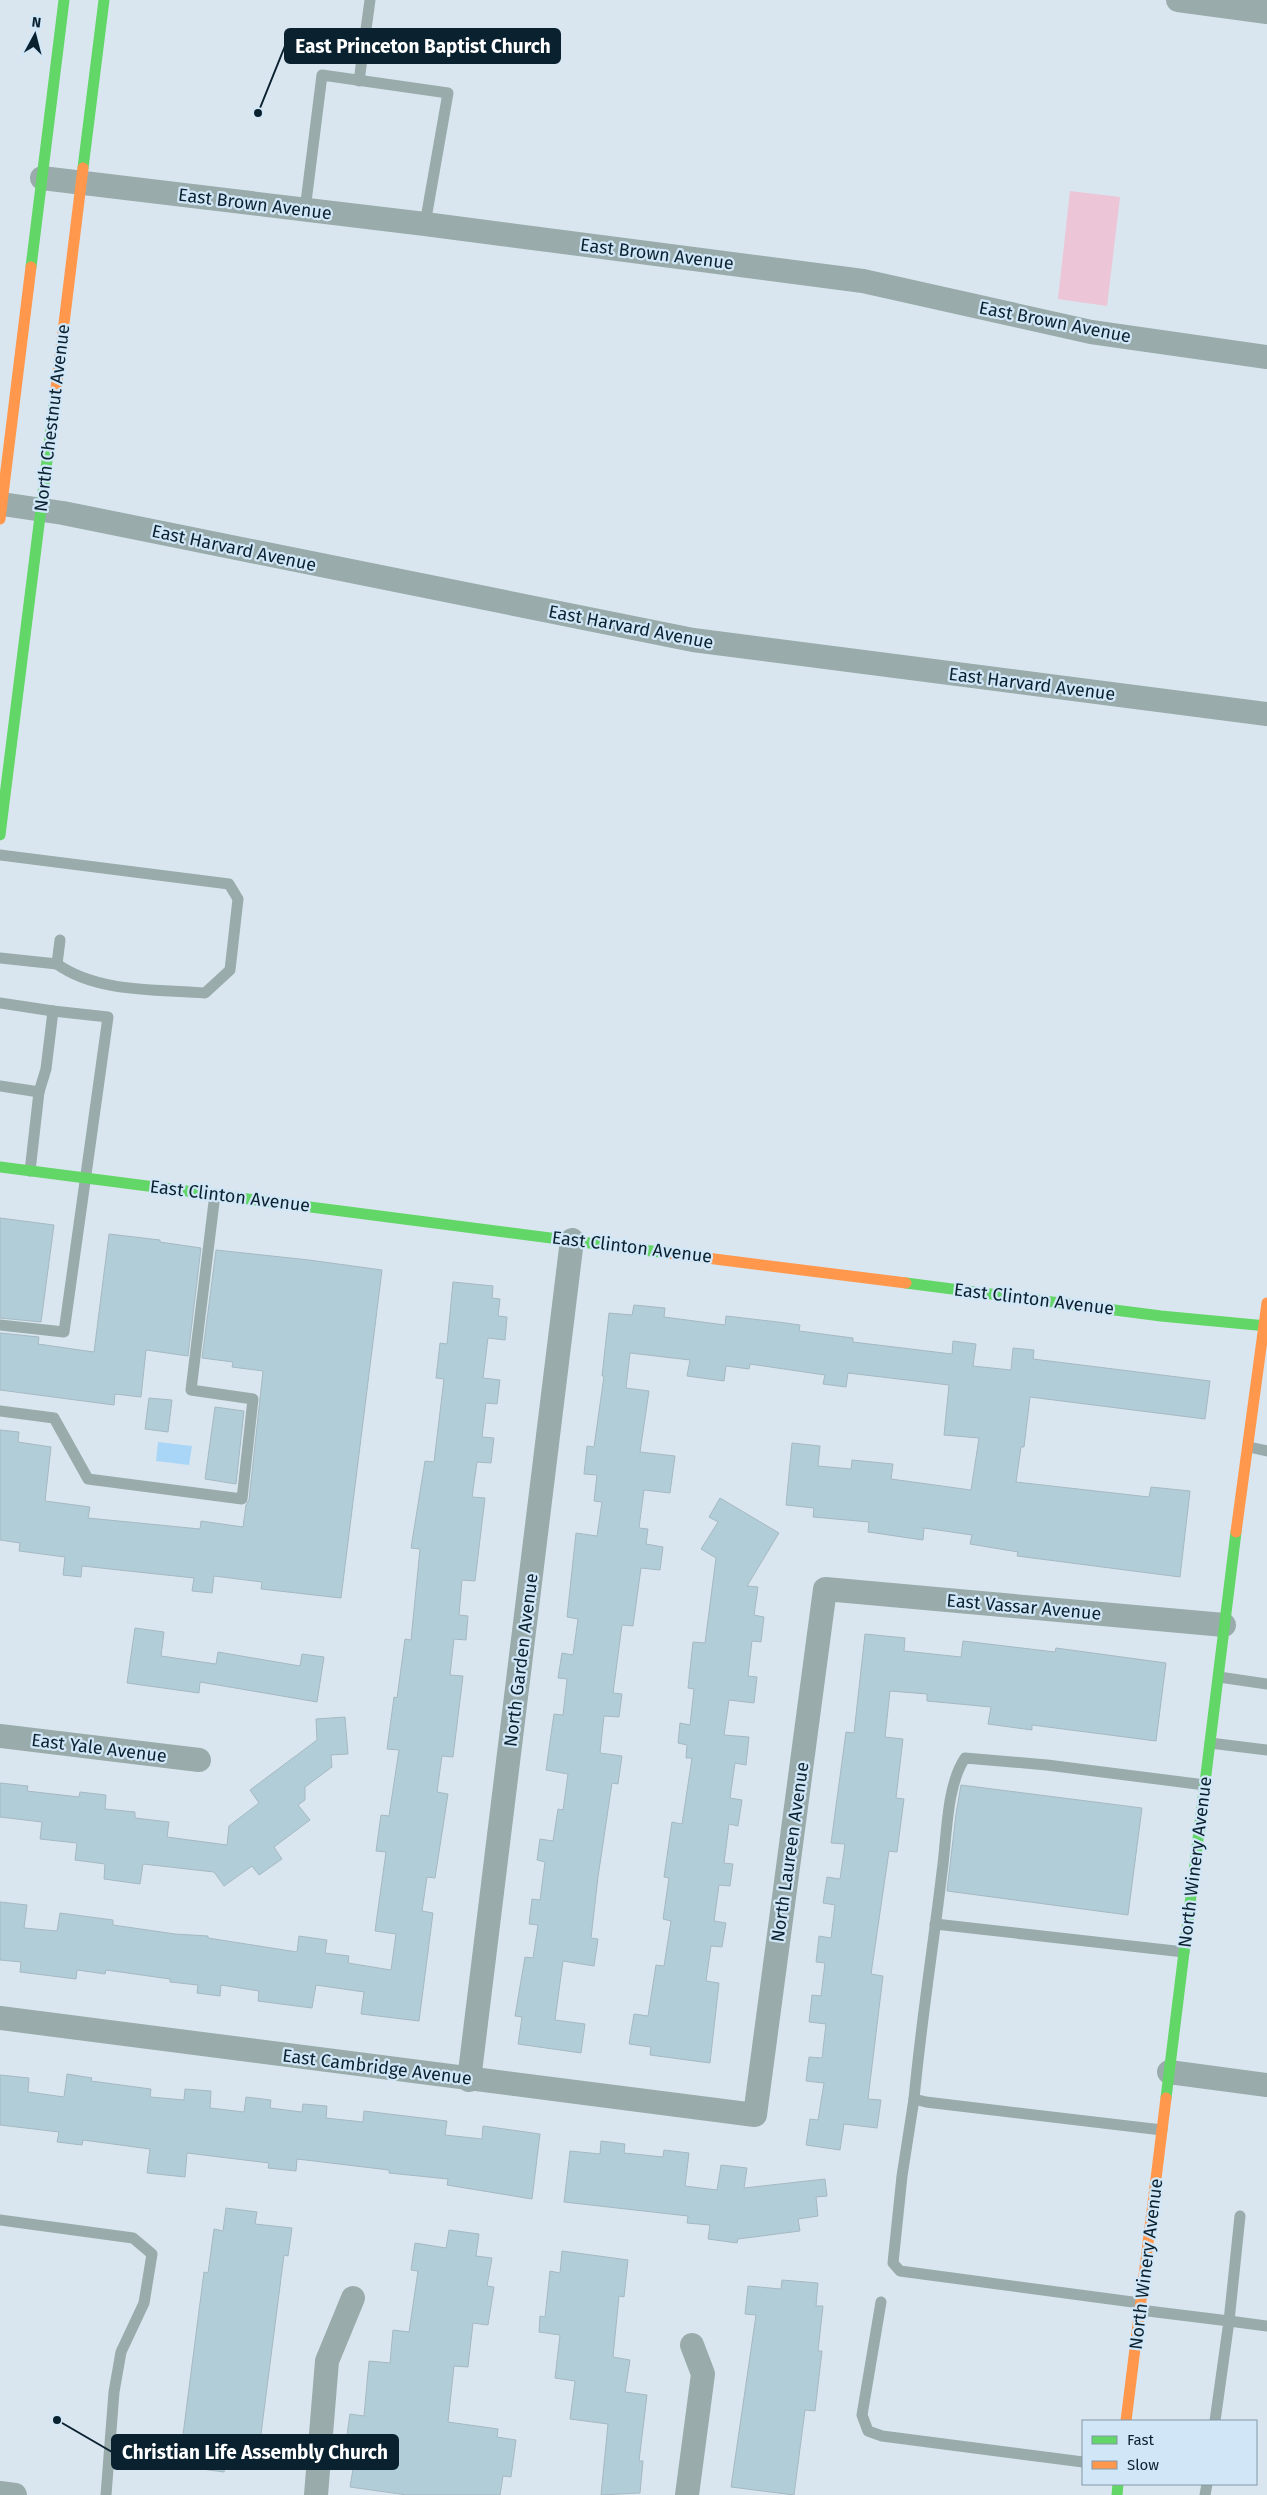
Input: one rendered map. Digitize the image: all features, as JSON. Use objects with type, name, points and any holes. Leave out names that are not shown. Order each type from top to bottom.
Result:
[{"type":"main road","points":[[1,511],[64,0]]},
{"type":"main road","name":"North Chestnut Avenue","points":[[0,835],[104,0]]},
{"type":"main road","name":"East Clinton Avenue","points":[[0,1167],[1266,1328]]},
{"type":"main road","name":"North Winery Avenue","points":[[1126,2420],[1224,1625],[1266,1328],[1267,1303]]},
{"type":"street","points":[[1178,0],[1267,12]]},
{"type":"street","name":"East Brown Avenue","points":[[42,178],[425,224],[863,281],[1091,332],[1267,356]]},
{"type":"street","name":"East Harvard Avenue","points":[[1,511],[41,509],[693,640],[1267,714]]},
{"type":"street","name":"North Garden Avenue","points":[[470,2080],[572,1240]]},
{"type":"street","name":"East Vassar Avenue","points":[[825,1589],[1224,1625]]},
{"type":"street","name":"North Laureen Avenue","points":[[755,2114],[825,1589]]},
{"type":"street","name":"East Yale Avenue","points":[[0,1736],[199,1760]]},
{"type":"street","name":"East Cambridge Avenue","points":[[0,2018],[470,2080],[755,2114]]},
{"type":"street","points":[[1169,2072],[1267,2085]]},
{"type":"street","points":[[316,2495],[327,2360],[352,2298]]},
{"type":"street","points":[[687,2495],[703,2374],[692,2345]]},
{"type":"street","points":[[0,2493],[15,2495]]},
{"type":"lane","points":[[359,81],[370,0]]},
{"type":"lane","points":[[304,210],[322,75],[448,92],[425,224]]},
{"type":"lane","points":[[0,855],[229,884],[238,899],[230,970],[205,992],[112,985],[72,975],[57,964],[0,958]]},
{"type":"lane","points":[[57,964],[60,940]]},
{"type":"lane","points":[[0,1003],[108,1017],[64,1332],[0,1324]]},
{"type":"lane","points":[[30,1171],[39,1092],[46,1069],[53,1011]]},
{"type":"lane","points":[[0,1086],[39,1092]]},
{"type":"lane","points":[[0,1411],[54,1418],[88,1479],[242,1499],[253,1399],[191,1390],[215,1194]]},
{"type":"lane","points":[[1249,1446],[1267,1451]]},
{"type":"lane","points":[[1219,1677],[1267,1684]]},
{"type":"lane","points":[[1210,1743],[1267,1750]]},
{"type":"lane","points":[[1205,1785],[1047,1765],[965,1758],[957,1770],[935,1924],[893,2262],[900,2271],[1267,2326]]},
{"type":"lane","points":[[935,1924],[1184,1952]]},
{"type":"lane","points":[[914,2099],[1048,2118],[1162,2130]]},
{"type":"lane","points":[[1215,2420],[1229,2321],[1240,2216]]},
{"type":"lane","points":[[0,2220],[133,2238],[152,2254],[144,2303],[121,2352],[114,2392],[106,2495]]},
{"type":"lane","points":[[881,2302],[862,2415],[868,2431],[882,2436],[1082,2462]]},
{"type":"shaded area","points":[[1070,191],[1120,197],[1107,306],[1058,299]]},
{"type":"water","points":[[158,1442],[192,1446],[189,1465],[156,1461]]},
{"type":"building","points":[[0,1218],[54,1225],[41,1322],[0,1318]]},
{"type":"building","points":[[109,1234],[160,1240],[160,1242],[201,1248],[188,1356],[146,1350],[141,1397],[115,1394],[114,1405],[0,1390],[0,1333],[39,1337],[38,1344],[94,1352]]},
{"type":"building","points":[[216,1250],[382,1270],[341,1598],[261,1589],[262,1582],[214,1576],[212,1593],[192,1591],[194,1578],[82,1566],[81,1577],[63,1575],[65,1557],[19,1551],[20,1543],[0,1540],[0,1430],[19,1432],[18,1442],[51,1447],[45,1501],[90,1507],[88,1518],[200,1529],[201,1521],[243,1527],[246,1505],[249,1500],[263,1371],[232,1367],[233,1362],[202,1358]]},
{"type":"building","points":[[453,1282],[493,1286],[492,1298],[500,1299],[498,1316],[507,1317],[505,1340],[488,1338],[483,1378],[500,1380],[497,1404],[486,1403],[482,1437],[494,1438],[491,1463],[477,1462],[472,1497],[485,1498],[475,1581],[462,1580],[459,1615],[468,1616],[466,1640],[454,1639],[450,1675],[463,1676],[453,1757],[442,1756],[437,1792],[448,1794],[435,1878],[427,1877],[422,1911],[433,1913],[419,2021],[361,2014],[364,1992],[316,1985],[312,2008],[258,2001],[259,1991],[221,1985],[220,1996],[197,1993],[198,1985],[170,1982],[170,1979],[106,1970],[105,1974],[77,1970],[76,1979],[20,1972],[21,1962],[0,1960],[0,1902],[27,1905],[24,1928],[57,1931],[60,1913],[113,1920],[113,1925],[175,1934],[208,1936],[208,1938],[297,1952],[299,1936],[327,1940],[325,1953],[349,1956],[348,1963],[391,1970],[396,1934],[375,1931],[386,1852],[376,1851],[381,1815],[389,1816],[399,1750],[387,1749],[394,1697],[397,1698],[405,1639],[411,1640],[420,1549],[411,1548],[425,1461],[434,1462],[444,1379],[436,1378],[440,1343],[447,1344]]},
{"type":"building","points":[[634,1305],[665,1308],[664,1317],[725,1325],[726,1316],[778,1322],[800,1325],[799,1331],[853,1338],[853,1342],[952,1354],[953,1341],[976,1344],[973,1366],[1011,1370],[1013,1348],[1034,1350],[1033,1359],[1210,1381],[1205,1419],[1030,1397],[1024,1447],[1021,1447],[1016,1482],[1149,1497],[1151,1487],[1190,1491],[1180,1577],[1017,1556],[1018,1552],[970,1544],[972,1535],[924,1528],[923,1540],[868,1532],[869,1522],[813,1517],[814,1508],[786,1505],[792,1443],[820,1446],[818,1466],[851,1469],[852,1460],[893,1464],[891,1479],[971,1490],[979,1438],[944,1435],[949,1385],[848,1373],[846,1387],[823,1384],[825,1375],[750,1364],[749,1369],[726,1366],[724,1381],[687,1376],[690,1360],[630,1353],[626,1388],[649,1391],[640,1452],[675,1456],[670,1493],[644,1490],[639,1528],[648,1529],[646,1544],[663,1547],[660,1570],[641,1568],[633,1626],[622,1625],[613,1693],[622,1694],[619,1717],[604,1716],[600,1753],[622,1756],[618,1784],[612,1783],[598,1877],[591,1938],[598,1939],[594,1966],[563,1961],[555,2020],[585,2024],[581,2053],[518,2044],[522,2017],[515,2016],[525,1957],[533,1958],[538,1925],[529,1924],[532,1899],[540,1900],[545,1862],[537,1860],[540,1839],[553,1841],[558,1809],[563,1810],[568,1774],[546,1770],[554,1714],[563,1715],[567,1679],[558,1678],[562,1653],[573,1655],[578,1619],[567,1617],[576,1533],[597,1536],[602,1502],[594,1501],[597,1475],[584,1474],[587,1446],[594,1447],[604,1376],[602,1376],[609,1313],[632,1315]]},
{"type":"building","points":[[149,1398],[172,1400],[168,1432],[145,1429]]},
{"type":"building","points":[[215,1407],[244,1411],[236,1484],[205,1479]]},
{"type":"building","points":[[720,1498],[779,1533],[747,1586],[758,1587],[754,1615],[764,1617],[761,1642],[752,1641],[748,1676],[757,1677],[754,1703],[729,1700],[724,1735],[749,1737],[746,1765],[735,1763],[730,1798],[742,1800],[738,1826],[729,1824],[724,1863],[733,1864],[730,1886],[719,1885],[714,1921],[726,1923],[722,1947],[711,1946],[706,1981],[719,1983],[710,2063],[650,2055],[651,2047],[629,2044],[634,2014],[648,2016],[656,1965],[664,1966],[671,1921],[663,1919],[669,1878],[664,1877],[672,1822],[682,1824],[692,1758],[686,1758],[687,1745],[678,1743],[680,1723],[690,1725],[694,1689],[688,1688],[693,1642],[705,1643],[716,1558],[701,1549],[718,1522],[709,1517]]},
{"type":"building","points":[[135,1628],[164,1632],[161,1656],[216,1664],[218,1652],[300,1666],[302,1654],[324,1657],[317,1702],[200,1682],[199,1693],[127,1683]]},
{"type":"building","points":[[865,1634],[905,1638],[904,1651],[961,1657],[963,1641],[1055,1652],[1056,1648],[1166,1663],[1156,1741],[1032,1725],[1032,1730],[988,1724],[991,1707],[927,1701],[927,1694],[890,1691],[885,1737],[903,1739],[896,1798],[904,1799],[897,1852],[889,1851],[871,1974],[883,1976],[868,2099],[881,2100],[877,2128],[844,2124],[840,2150],[806,2145],[810,2119],[818,2120],[824,2083],[806,2081],[809,2057],[822,2058],[826,2024],[809,2022],[812,1995],[821,1996],[825,1963],[816,1962],[819,1936],[831,1938],[835,1905],[823,1903],[827,1877],[840,1879],[845,1844],[831,1843],[846,1732],[854,1733]]},
{"type":"building","points":[[345,1717],[348,1754],[331,1755],[332,1767],[305,1787],[305,1800],[298,1805],[310,1820],[274,1847],[282,1859],[259,1875],[252,1866],[224,1886],[214,1872],[143,1864],[140,1884],[104,1879],[105,1864],[75,1860],[77,1843],[40,1839],[42,1822],[0,1817],[0,1783],[28,1786],[27,1791],[79,1797],[80,1792],[106,1795],[105,1809],[135,1812],[135,1818],[169,1822],[167,1837],[227,1845],[229,1826],[259,1803],[250,1790],[317,1740],[316,1719]]},
{"type":"building","points":[[961,1785],[1142,1808],[1128,1915],[947,1891]]},
{"type":"building","points":[[67,2074],[92,2078],[91,2081],[151,2089],[150,2097],[184,2100],[185,2089],[211,2091],[210,2108],[244,2112],[246,2097],[271,2100],[270,2108],[302,2112],[303,2104],[327,2106],[326,2118],[363,2122],[364,2111],[447,2121],[445,2135],[482,2139],[483,2126],[540,2134],[532,2199],[447,2185],[448,2179],[389,2173],[389,2170],[297,2159],[296,2171],[268,2168],[269,2163],[187,2153],[185,2177],[147,2173],[150,2149],[83,2140],[82,2145],[57,2142],[59,2132],[0,2125],[0,2075],[29,2078],[28,2092],[64,2097]]},
{"type":"building","points":[[601,2141],[625,2144],[624,2153],[663,2157],[664,2150],[689,2153],[685,2186],[717,2190],[721,2165],[747,2168],[744,2188],[825,2179],[827,2196],[816,2197],[818,2216],[798,2219],[800,2231],[738,2239],[737,2243],[708,2239],[710,2225],[687,2223],[688,2216],[564,2202],[570,2151],[600,2154]]},
{"type":"building","points":[[226,2208],[257,2212],[255,2224],[292,2228],[288,2256],[284,2255],[257,2465],[226,2461],[224,2472],[179,2466],[204,2272],[208,2273],[214,2229],[223,2231]]},
{"type":"building","points":[[449,2230],[479,2234],[476,2256],[492,2258],[487,2286],[494,2287],[488,2325],[473,2323],[468,2367],[454,2366],[448,2422],[498,2429],[497,2437],[516,2440],[511,2477],[503,2476],[500,2495],[407,2495],[350,2487],[355,2457],[344,2456],[350,2414],[364,2416],[369,2361],[390,2363],[393,2330],[409,2332],[418,2271],[411,2270],[415,2243],[446,2248]]},
{"type":"building","points":[[562,2251],[628,2260],[624,2297],[619,2296],[613,2357],[630,2360],[625,2392],[647,2395],[639,2461],[643,2461],[640,2493],[601,2495],[608,2424],[570,2419],[575,2381],[555,2378],[560,2335],[539,2332],[540,2316],[545,2317],[550,2271],[560,2273]]},
{"type":"building","points":[[782,2280],[818,2283],[816,2306],[823,2306],[818,2351],[822,2351],[815,2411],[805,2410],[794,2495],[731,2487],[756,2315],[745,2314],[748,2286],[781,2289]]},
{"type":"traffic: fast","points":[[31,267],[64,0]]},
{"type":"traffic: fast","points":[[83,168],[104,0]]},
{"type":"traffic: fast","points":[[0,835],[56,389]]},
{"type":"traffic: fast","points":[[0,1167],[667,1253]]},
{"type":"traffic: fast","points":[[906,1283],[1161,1316],[1267,1326]]},
{"type":"traffic: fast","points":[[1166,2098],[1236,1532]]},
{"type":"traffic: fast","points":[[1117,2495],[1118,2485]]},
{"type":"traffic: slow","points":[[56,389],[83,168]]},
{"type":"traffic: slow","points":[[0,519],[31,267]]},
{"type":"traffic: slow","points":[[667,1253],[906,1283]]},
{"type":"traffic: slow","points":[[1236,1532],[1267,1303]]},
{"type":"traffic: slow","points":[[1126,2420],[1166,2098]]},
{"type":"place","name":"East Princeton Baptist Church","points":[[258,113]]},
{"type":"place","name":"Christian Life Assembly Church","points":[[57,2420]]}]
